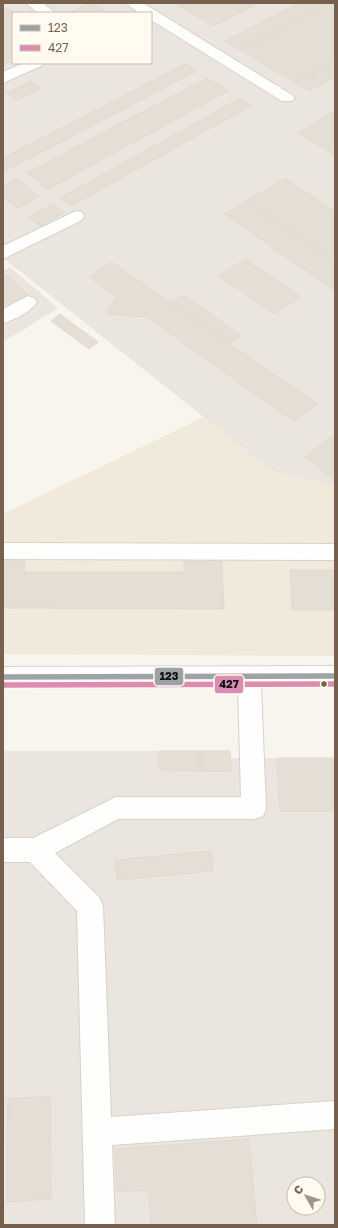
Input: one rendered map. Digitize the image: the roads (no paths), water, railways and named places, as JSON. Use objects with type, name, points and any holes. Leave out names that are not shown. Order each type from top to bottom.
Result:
[{"type":"street","points":[[33,3],[46,12]]},
{"type":"street","points":[[133,3],[147,12]]},
{"type":"street","points":[[152,15],[287,98]]},
{"type":"street","points":[[3,78],[34,64]]},
{"type":"street","points":[[3,253],[76,216]]},
{"type":"street","points":[[3,317],[28,302]]},
{"type":"street","points":[[3,551],[335,552]]},
{"type":"street","points":[[3,850],[35,850],[116,808],[254,808],[249,676]]},
{"type":"street","points":[[3,677],[335,676]]},
{"type":"street","points":[[35,850],[90,906],[100,1225]]},
{"type":"street","points":[[97,1132],[335,1114]]}]
